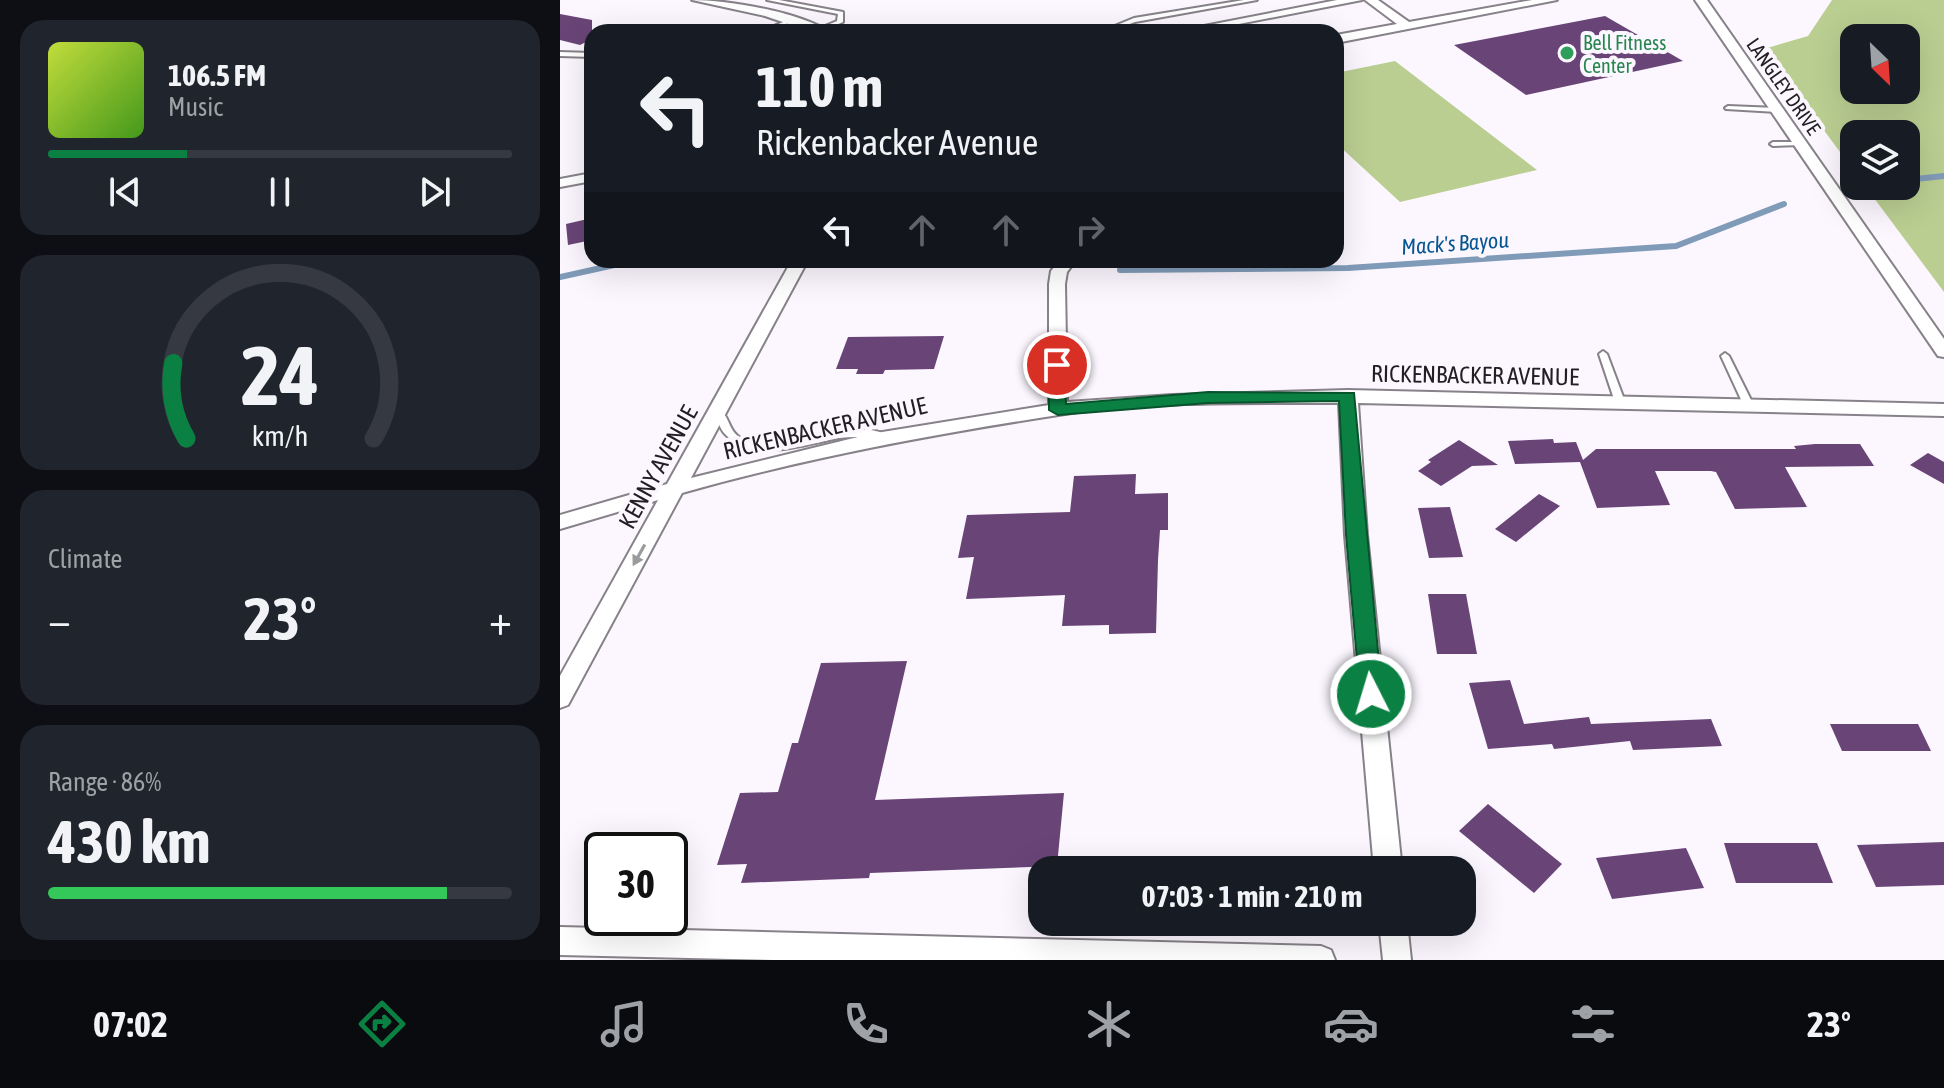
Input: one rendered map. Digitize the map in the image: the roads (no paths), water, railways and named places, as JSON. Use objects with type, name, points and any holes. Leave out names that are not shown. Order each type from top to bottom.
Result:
[{"type":"street","points":[[698,0],[803,24]]},
{"type":"street","points":[[1217,24],[1318,3],[1356,0]]},
{"type":"street","points":[[1371,0],[1407,26]]},
{"type":"street","points":[[1344,38],[1551,0]]},
{"type":"street","name":"LANGLEY DRIVE","points":[[1701,0],[1944,352]]},
{"type":"street","points":[[560,183],[584,178]]},
{"type":"street","name":"KENNY AVENUE","points":[[560,698],[796,268]]},
{"type":"street","points":[[1058,410],[1057,284],[1061,268]]},
{"type":"street","points":[[1348,396],[1356,535],[1387,856]]},
{"type":"street","name":"RICKENBACKER AVENUE","points":[[560,522],[677,487],[889,436],[1058,410],[1208,397],[1348,396],[1944,410]]},
{"type":"street","points":[[1394,936],[1397,960]]},
{"type":"street","points":[[560,941],[1321,960]]},
{"type":"lane","points":[[770,0],[841,13],[840,22],[836,24]]},
{"type":"lane","points":[[1118,24],[1254,0]]},
{"type":"lane","points":[[782,24],[792,20]]},
{"type":"lane","points":[[560,54],[584,55]]},
{"type":"lane","points":[[1728,108],[1777,110]]},
{"type":"lane","points":[[1773,144],[1800,144]]},
{"type":"lane","points":[[1603,354],[1620,402]]},
{"type":"lane","points":[[1725,356],[1749,406]]},
{"type":"lane","points":[[719,412],[729,435],[756,445],[791,446],[856,433],[889,436]]},
{"type":"waterway","name":"Mack's Bayou","points":[[1920,179],[1944,176]]},
{"type":"waterway","name":"Mack's Bayou","points":[[1120,270],[1348,268],[1676,246],[1784,204]]},
{"type":"waterway","name":"Mack's Bayou","points":[[560,277],[601,268]]},
{"type":"place","name":"Bell Fitness Center","points":[[1567,53]]}]
